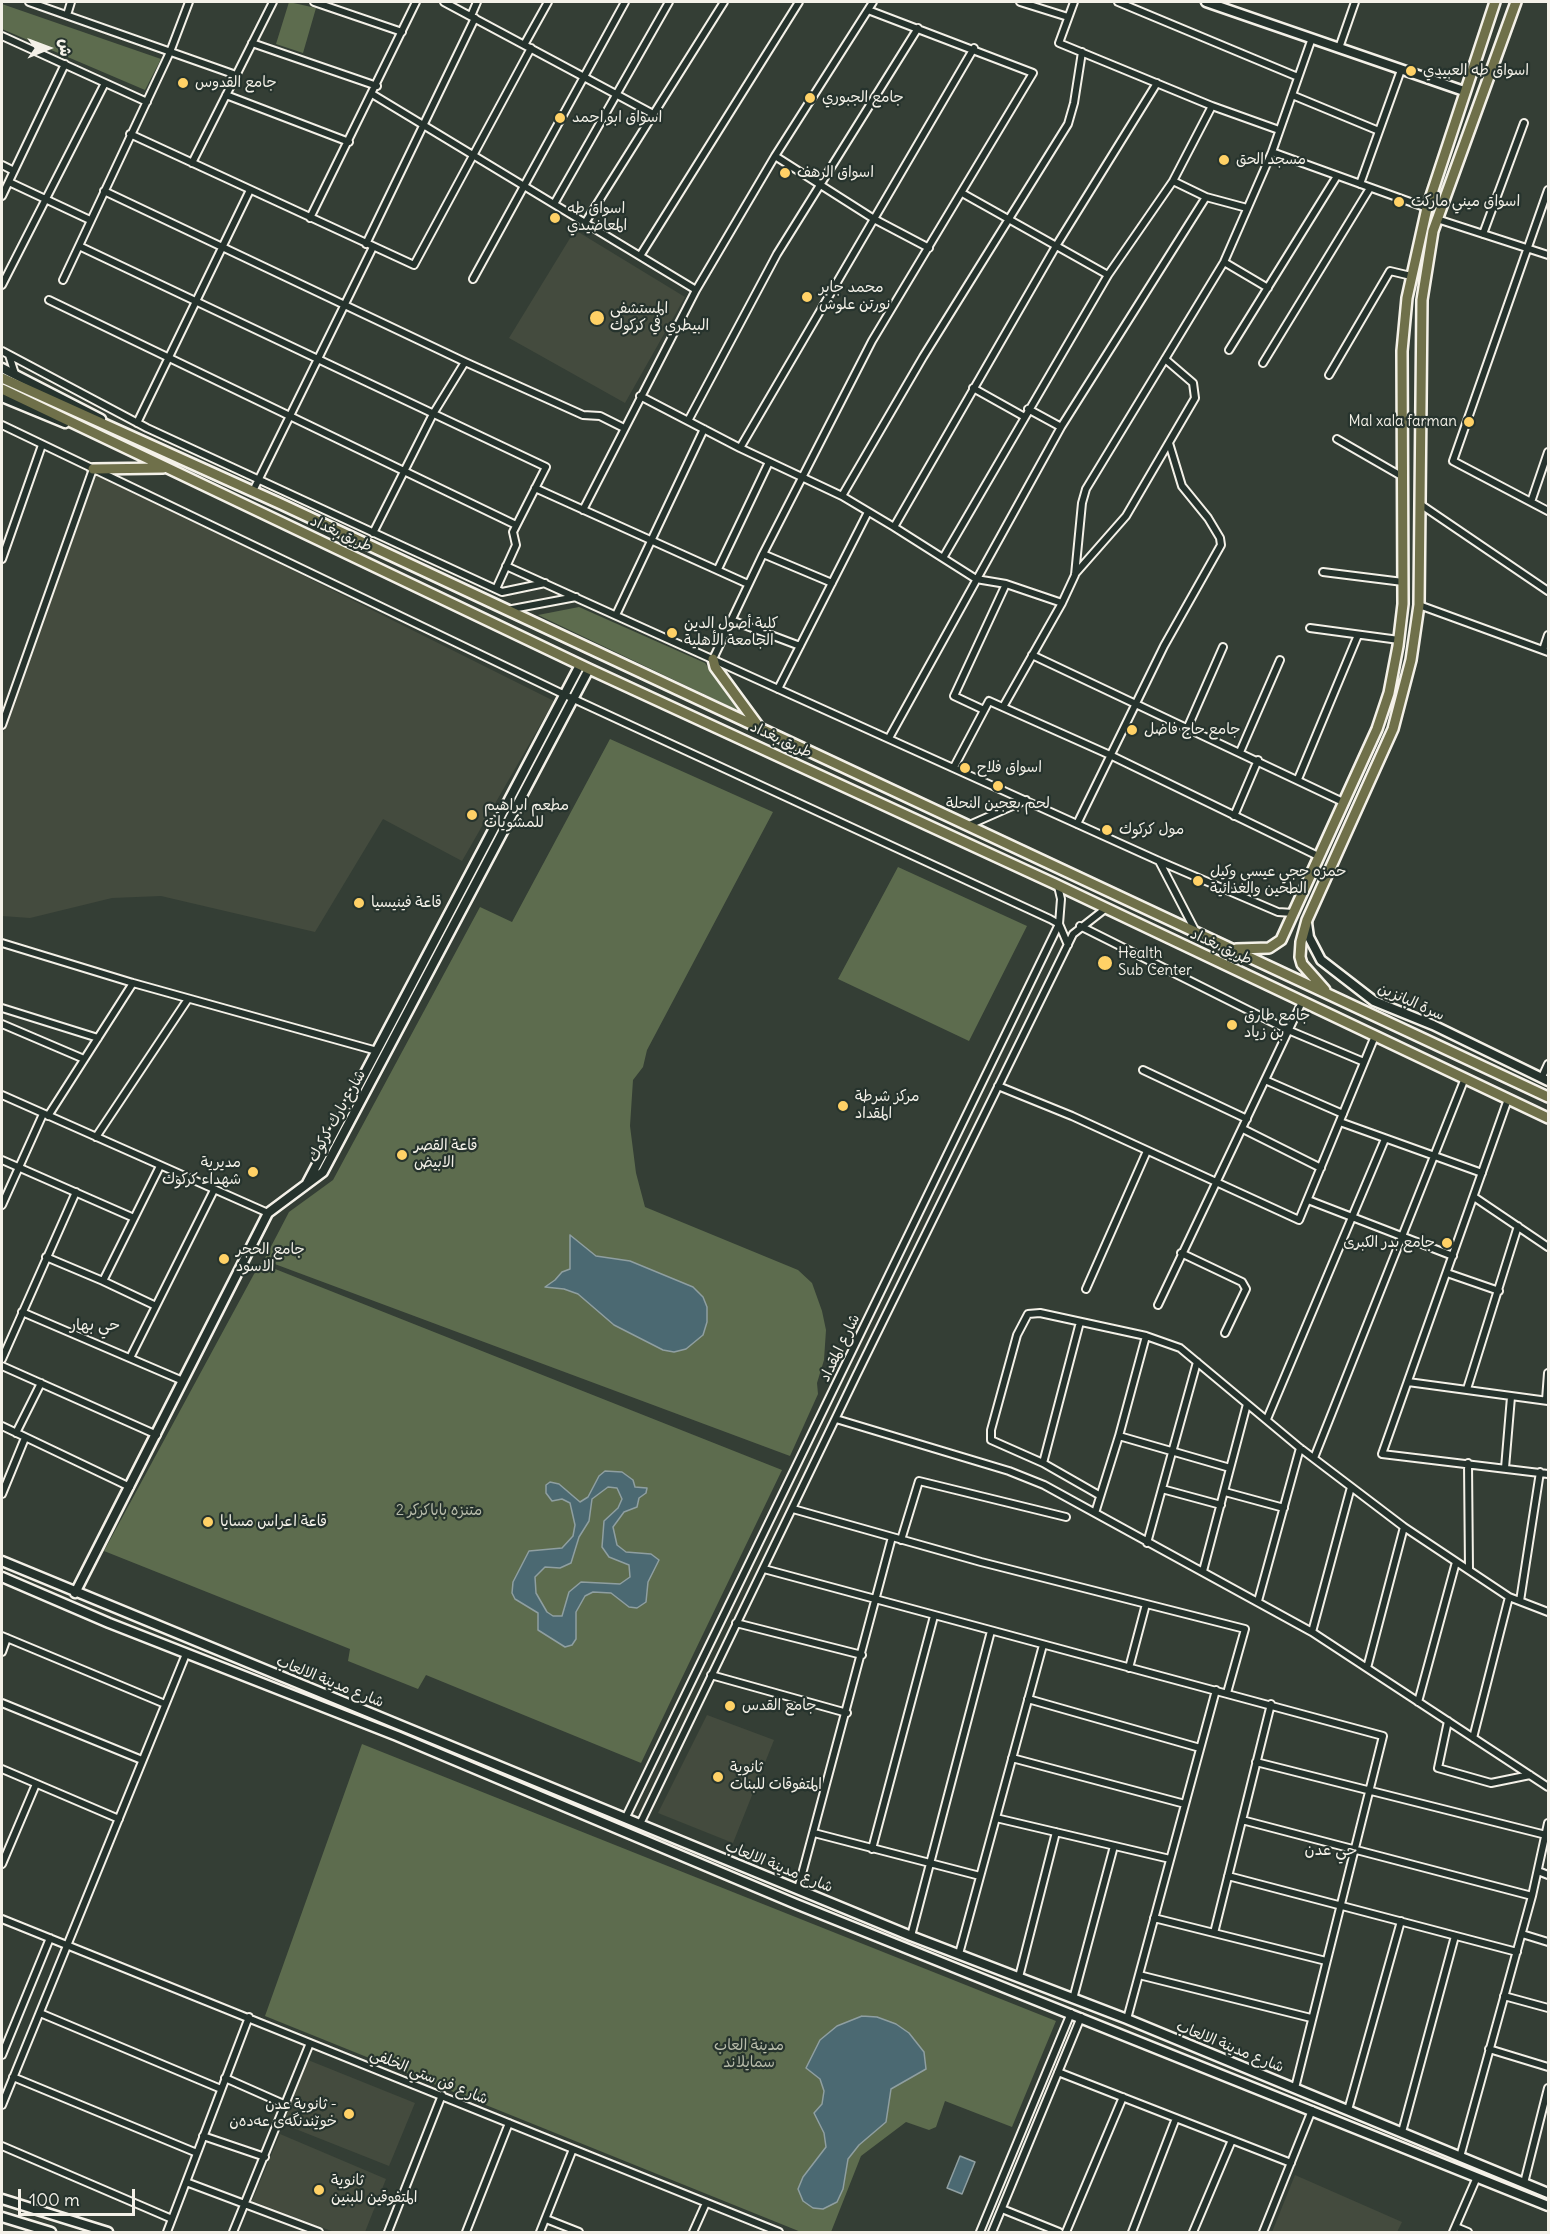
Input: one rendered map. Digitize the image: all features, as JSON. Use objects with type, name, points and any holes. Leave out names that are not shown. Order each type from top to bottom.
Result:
[{"type":"main road","points":[[1206,2],[1464,91]]},
{"type":"main road","points":[[1232,949],[1261,949],[1275,944],[1287,928],[1377,729],[1389,693],[1399,640],[1403,582],[1402,351],[1411,276],[1427,208],[1495,2]]},
{"type":"main road","points":[[1331,996],[1308,972],[1300,957],[1307,920],[1393,729],[1411,660],[1419,605],[1422,300],[1433,231],[1516,2]]},
{"type":"main road","points":[[2,368],[79,406],[133,438]]},
{"type":"main road","name":"طريق بغداد","points":[[2,378],[253,491],[1548,1097]]},
{"type":"main road","name":"طريق بغداد","points":[[2,389],[585,667],[1058,886],[1548,1118]]},
{"type":"main road","points":[[2,397],[128,449]]},
{"type":"main road","points":[[1403,412],[1420,412]]},
{"type":"main road","points":[[93,469],[166,468]]},
{"type":"main road","points":[[713,659],[715,667],[761,729]]},
{"type":"main road","points":[[305,1186],[585,667]]},
{"type":"main road","name":"شارع بارك كركوك","points":[[75,1593],[268,1213],[323,1172],[569,697]]},
{"type":"main road","points":[[833,781],[840,766]]},
{"type":"main road","points":[[1293,912],[1307,920]]},
{"type":"main road","name":"سرة البانزين","points":[[1307,920],[1309,937],[1321,960],[1374,1001],[1433,1025],[1542,1078]]},
{"type":"main road","name":"شارع مدينة الالعاب","points":[[2,1561],[798,1889],[1127,2019],[1548,2193]]},
{"type":"main road","points":[[16,1583],[21,1570]]},
{"type":"main road","name":"شارع مدينة الالعاب","points":[[2,1577],[186,1654],[397,1736],[666,1851],[1548,2206]]},
{"type":"main road","points":[[245,1677],[250,1663]]},
{"type":"main road","points":[[1247,2084],[1252,2070]]},
{"type":"main road","points":[[2,2199],[79,2228],[108,2232]]},
{"type":"main road","points":[[2,2217],[51,2232]]},
{"type":"street","points":[[29,2],[236,75]]},
{"type":"street","points":[[67,15],[71,2]]},
{"type":"street","points":[[63,280],[170,52],[189,2]]},
{"type":"street","points":[[192,163],[273,2]]},
{"type":"street","points":[[314,2],[402,32]]},
{"type":"street","points":[[310,218],[377,86],[416,2]]},
{"type":"street","points":[[444,2],[653,114]]},
{"type":"street","points":[[366,244],[473,17],[477,2]]},
{"type":"street","points":[[524,45],[548,2]]},
{"type":"street","points":[[473,279],[625,2]]},
{"type":"street","points":[[554,204],[669,2]]},
{"type":"street","points":[[585,223],[724,2]]},
{"type":"street","points":[[640,256],[799,2]]},
{"type":"street","points":[[583,510],[696,290],[775,156],[873,2]]},
{"type":"street","points":[[1020,2],[1068,17]]},
{"type":"street","points":[[1074,2],[1059,43],[1212,106],[1280,130]]},
{"type":"street","points":[[1118,2],[1298,77]]},
{"type":"street","points":[[1339,48],[1355,2]]},
{"type":"street","points":[[713,659],[762,554],[872,341],[1033,73],[974,48],[868,10]]},
{"type":"street","points":[[688,421],[777,254],[918,28]]},
{"type":"street","points":[[2,36],[147,102]]},
{"type":"street","points":[[1075,574],[1082,503],[1086,489],[1224,262],[1272,152],[1312,38]]},
{"type":"street","points":[[252,43],[377,86]]},
{"type":"street","points":[[130,134],[414,265],[531,48]]},
{"type":"street","points":[[740,448],[974,48]]},
{"type":"street","points":[[842,496],[923,357],[1068,124],[1074,103],[1082,52]]},
{"type":"street","points":[[2,196],[65,64]]},
{"type":"street","points":[[1360,184],[1401,70]]},
{"type":"street","points":[[2,285],[105,83]]},
{"type":"street","points":[[894,527],[1056,246],[1157,83]]},
{"type":"street","points":[[372,94],[696,290]]},
{"type":"street","points":[[226,95],[349,142]]},
{"type":"street","points":[[1292,95],[1379,131]]},
{"type":"street","points":[[943,558],[1023,416],[1108,275],[1173,181],[1212,106]]},
{"type":"street","points":[[1483,234],[1524,123]]},
{"type":"street","points":[[1272,152],[1427,208]]},
{"type":"street","points":[[775,156],[821,183],[874,219],[929,248]]},
{"type":"street","points":[[2,165],[14,171]]},
{"type":"street","points":[[1229,350],[1337,176]]},
{"type":"street","points":[[1173,181],[1206,197],[1247,208]]},
{"type":"street","points":[[9,182],[90,220]]},
{"type":"street","points":[[1263,363],[1370,188]]},
{"type":"street","points":[[138,423],[250,190]]},
{"type":"street","points":[[1548,190],[1453,461],[1548,511]]},
{"type":"street","points":[[104,191],[223,245],[465,362],[583,415],[600,416],[624,428]]},
{"type":"street","points":[[962,193],[1108,275]]},
{"type":"street","points":[[888,738],[1061,427],[1206,197]]},
{"type":"street","points":[[1437,219],[1548,255]]},
{"type":"street","points":[[79,246],[318,357],[546,467],[513,532],[516,545],[496,589]]},
{"type":"street","points":[[253,491],[373,247]]},
{"type":"street","points":[[1224,262],[1268,288]]},
{"type":"street","points":[[1329,375],[1390,271],[1411,276]]},
{"type":"street","points":[[49,300],[516,525]]},
{"type":"street","points":[[2,351],[138,423],[502,592],[546,583]]},
{"type":"street","points":[[9,356],[15,374]]},
{"type":"street","points":[[1003,706],[1062,603],[1075,574],[1126,516],[1195,398],[1193,383],[1165,359]]},
{"type":"street","points":[[373,533],[433,414],[465,362]]},
{"type":"street","points":[[973,388],[1023,416]]},
{"type":"street","points":[[640,396],[740,448],[842,496],[976,579],[1006,584],[1062,603]]},
{"type":"street","points":[[1028,409],[1061,427]]},
{"type":"street","points":[[2,425],[569,697],[1059,924],[1068,945]]},
{"type":"street","points":[[616,615],[704,429]]},
{"type":"street","points":[[1337,439],[1404,477]]},
{"type":"street","points":[[1077,824],[1136,702],[1221,545],[1220,538],[1208,518],[1182,486],[1169,443]]},
{"type":"street","points":[[2,559],[42,445]]},
{"type":"street","points":[[1531,502],[1548,452]]},
{"type":"street","points":[[718,569],[769,462]]},
{"type":"street","points":[[2,725],[93,469]]},
{"type":"street","points":[[535,488],[748,584]]},
{"type":"street","points":[[1419,504],[1548,591]]},
{"type":"street","points":[[778,689],[868,512]]},
{"type":"street","points":[[762,554],[832,583]]},
{"type":"street","points":[[506,566],[1159,861],[1278,912],[1293,912]]},
{"type":"street","points":[[1323,572],[1403,582]]},
{"type":"street","points":[[984,710],[954,696],[1006,584]]},
{"type":"street","points":[[507,610],[577,597]]},
{"type":"street","points":[[1419,605],[1546,651],[1548,635]]},
{"type":"street","points":[[731,620],[800,646]]},
{"type":"street","points":[[1310,628],[1399,640]]},
{"type":"street","points":[[1298,779],[1358,635]]},
{"type":"street","points":[[1187,729],[1223,647]]},
{"type":"street","points":[[1032,655],[1136,702],[1187,729],[1258,760],[1343,802]]},
{"type":"street","points":[[1240,752],[1280,660]]},
{"type":"street","points":[[954,768],[989,701],[1110,755],[1318,856]]},
{"type":"street","points":[[1234,816],[1258,760]]},
{"type":"street","points":[[968,826],[1026,800]]},
{"type":"street","points":[[1159,861],[1197,933]]},
{"type":"street","name":"شارع المقداد","points":[[626,1817],[1059,924],[1058,886]]},
{"type":"street","name":"شارع المقداد","points":[[640,1824],[856,1376],[1068,945],[1080,926],[1105,909]]},
{"type":"street","points":[[1080,926],[1288,1030],[1364,1062]]},
{"type":"street","points":[[2,943],[188,999],[377,1051]]},
{"type":"street","points":[[2,1205],[46,1115],[133,983]]},
{"type":"street","points":[[96,1137],[188,999]]},
{"type":"street","points":[[1158,1305],[1181,1253],[1218,1184],[1302,1002]]},
{"type":"street","points":[[2,1008],[98,1038]]},
{"type":"street","points":[[2,1024],[84,1059]]},
{"type":"street","points":[[998,1086],[1299,1220],[1375,1036]]},
{"type":"street","points":[[1542,1078],[1548,1064]]},
{"type":"street","points":[[1143,1070],[1247,1119]]},
{"type":"street","points":[[1314,1458],[1465,1078]]},
{"type":"street","points":[[1265,1080],[1343,1114]]},
{"type":"street","points":[[2,1095],[268,1213]]},
{"type":"street","points":[[1508,1099],[1382,1454],[1548,1473]]},
{"type":"street","points":[[1340,1122],[1482,1173]]},
{"type":"street","points":[[1243,1129],[1321,1168]]},
{"type":"street","points":[[1267,1419],[1385,1139]]},
{"type":"street","points":[[1086,1289],[1147,1151]]},
{"type":"street","points":[[2,1160],[134,1218]]},
{"type":"street","points":[[103,1281],[160,1166]]},
{"type":"street","points":[[130,1358],[214,1190]]},
{"type":"street","points":[[2,1359],[76,1192]]},
{"type":"street","points":[[1474,1197],[1548,1247]]},
{"type":"street","points":[[1308,1200],[1453,1256]]},
{"type":"street","points":[[1467,1389],[1518,1226]]},
{"type":"street","points":[[1181,1253],[1242,1282],[1246,1289],[1225,1333]]},
{"type":"street","points":[[46,1257],[156,1306]]},
{"type":"street","points":[[1447,1273],[1499,1291]]},
{"type":"street","points":[[22,1312],[183,1381]]},
{"type":"street","points":[[1099,1495],[1043,1462],[993,1443],[991,1430],[1023,1318],[1028,1314],[1040,1313],[1146,1336],[1180,1348],[1300,1448],[1404,1527],[1509,1597],[1548,1612]]},
{"type":"street","points":[[1043,1462],[1080,1322]]},
{"type":"street","points":[[1095,1513],[1146,1336]]},
{"type":"street","points":[[1147,1543],[1197,1362]]},
{"type":"street","points":[[2,1366],[157,1435]]},
{"type":"street","points":[[842,1372],[856,1376]]},
{"type":"street","points":[[1408,1382],[1547,1401],[1548,1373]]},
{"type":"street","points":[[16,1433],[40,1383]]},
{"type":"street","points":[[1504,1468],[1511,1396]]},
{"type":"street","points":[[1203,1571],[1247,1404]]},
{"type":"street","points":[[836,1419],[1009,1471],[1044,1485],[1312,1632],[1548,1787]]},
{"type":"street","points":[[2,1426],[130,1487]]},
{"type":"street","points":[[1119,1436],[1230,1468]]},
{"type":"street","points":[[2,1494],[25,1438]]},
{"type":"street","points":[[1258,1601],[1300,1448]]},
{"type":"street","points":[[1468,1463],[1469,1570]]},
{"type":"street","points":[[1520,1601],[1540,1472]]},
{"type":"street","points":[[901,1540],[916,1484],[919,1481],[1066,1517]]},
{"type":"street","points":[[1312,1632],[1351,1487]]},
{"type":"street","points":[[1162,1489],[1221,1505]]},
{"type":"street","points":[[1224,1492],[1284,1508]]},
{"type":"street","points":[[793,1509],[892,1538],[1245,1629],[1227,1693]]},
{"type":"street","points":[[1367,1668],[1404,1527]]},
{"type":"street","points":[[798,1889],[847,1713],[892,1538]]},
{"type":"street","points":[[1418,1702],[1456,1562]]},
{"type":"street","points":[[764,1569],[1383,1736],[1294,2088]]},
{"type":"street","points":[[1473,1738],[1509,1597]]},
{"type":"street","points":[[1129,1668],[1146,1604]]},
{"type":"street","points":[[872,1849],[934,1616]]},
{"type":"street","points":[[736,1623],[862,1655]]},
{"type":"street","points":[[911,1935],[991,1631]]},
{"type":"street","points":[[2,1652],[4,1637],[165,1704]]},
{"type":"street","points":[[959,1954],[1042,1645]]},
{"type":"street","points":[[2,2105],[186,1654]]},
{"type":"street","points":[[711,1675],[847,1713]]},
{"type":"street","points":[[1127,2019],[1216,1690]]},
{"type":"street","points":[[1028,1699],[1200,1748]]},
{"type":"street","points":[[2,1703],[142,1760]]},
{"type":"street","points":[[1214,1933],[1271,1704]]},
{"type":"street","points":[[1448,1721],[1438,1768],[1491,1783],[1530,1775]]},
{"type":"street","points":[[1012,1758],[1185,1804]]},
{"type":"street","points":[[1256,1762],[1370,1789],[1546,1836]]},
{"type":"street","points":[[2,1769],[119,1819]]},
{"type":"street","points":[[2,1864],[36,1784]]},
{"type":"street","points":[[996,1818],[1170,1859]]},
{"type":"street","points":[[1242,1820],[1533,1896]]},
{"type":"street","points":[[1460,2157],[1533,1896],[1548,1823]]},
{"type":"street","points":[[1019,1977],[1056,1832]]},
{"type":"street","points":[[814,1833],[980,1876]]},
{"type":"street","points":[[1073,1999],[1114,1846]]},
{"type":"street","points":[[1538,1872],[1548,1875]]},
{"type":"street","points":[[1228,1876],[1517,1952]]},
{"type":"street","points":[[1154,1918],[1326,1961]]},
{"type":"street","name":"شارع فن ستي الخلفي","points":[[2,1919],[442,2095],[770,2231],[779,2232]]},
{"type":"street","points":[[1348,2110],[1401,1921]]},
{"type":"street","points":[[1522,1934],[1548,1942]]},
{"type":"street","points":[[1402,2132],[1455,1936]]},
{"type":"street","points":[[2,2055],[50,1938]]},
{"type":"street","points":[[1139,1975],[1311,2018]]},
{"type":"street","points":[[1504,1996],[1548,2008]]},
{"type":"street","points":[[40,2013],[221,2089]]},
{"type":"street","points":[[980,2232],[1071,2013]]},
{"type":"street","points":[[167,2232],[249,2017]]},
{"type":"street","points":[[992,2232],[1081,2017]]},
{"type":"street","points":[[233,2232],[310,2043]]},
{"type":"street","points":[[1489,2049],[1548,2067]]},
{"type":"street","points":[[1058,2072],[1291,2163]]},
{"type":"street","points":[[13,2078],[197,2153]]},
{"type":"street","points":[[225,2078],[286,2105]]},
{"type":"street","points":[[1524,2183],[1548,2088]]},
{"type":"street","points":[[388,2232],[442,2095]]},
{"type":"street","points":[[1066,2232],[1123,2097]]},
{"type":"street","points":[[1263,2232],[1312,2110]]},
{"type":"street","points":[[1132,2232],[1176,2118]]},
{"type":"street","points":[[466,2232],[509,2123]]},
{"type":"street","points":[[1539,2124],[1548,2127]]},
{"type":"street","points":[[203,2136],[265,2157]]},
{"type":"street","points":[[1193,2232],[1232,2140]]},
{"type":"street","points":[[2,2146],[172,2219]]},
{"type":"street","points":[[540,2232],[573,2149]]},
{"type":"street","points":[[1468,2232],[1454,2230],[1477,2177]]},
{"type":"street","points":[[186,2182],[319,2232]]},
{"type":"street","points":[[693,2232],[706,2203]]},
{"type":"street","points":[[1002,2209],[1059,2232]]},
{"type":"street","points":[[546,2219],[579,2232]]},
{"type":"shaded area","name":"المستشفى البيطري في كركوك","points":[[575,230],[685,297],[625,403],[509,338]]},
{"type":"shaded area","points":[[94,471],[554,701],[462,861],[383,819],[315,932],[161,896],[112,898],[30,918],[2,916],[2,736]]},
{"type":"shaded area","name":"ثانوية المتفوقات للبنات","points":[[707,1715],[774,1740],[733,1843],[658,1813]]},
{"type":"shaded area","name":"ثانوية عدن - خوێندنگەی عەدەن","points":[[308,2060],[415,2103],[389,2166],[283,2124]]},
{"type":"shaded area","name":"ثانوية المتفوقين للبنين","points":[[280,2134],[386,2179],[365,2232],[334,2232],[252,2201]]},
{"type":"shaded area","points":[[1295,2175],[1402,2222],[1397,2232],[1272,2232]]},
{"type":"green space","points":[[289,2],[316,8],[303,53],[276,44]]},
{"type":"green space","points":[[2,4],[161,59],[145,90],[2,29]]},
{"type":"green space","points":[[579,607],[705,663],[739,711],[538,615]]},
{"type":"green space","points":[[610,739],[773,812],[647,1050],[643,1067],[633,1080],[630,1126],[636,1173],[645,1207],[798,1270],[812,1283],[826,1330],[824,1360],[817,1383],[818,1394],[790,1456],[264,1260],[289,1212],[333,1180],[480,907],[512,922]]},
{"type":"green space","points":[[898,867],[1027,926],[969,1041],[838,979]]},
{"type":"green space","name":"متنزه باباكركر 2","points":[[260,1263],[782,1470],[641,1763],[426,1675],[418,1689],[348,1661],[350,1649],[104,1551]]},
{"type":"green space","name":"مدينة العاب سمايلاند","points":[[362,1744],[1056,2021],[1012,2127],[945,2101],[936,2127],[929,2130],[906,2122],[861,2156],[831,2232],[801,2232],[265,2016]]},
{"type":"water","points":[[570,1235],[596,1256],[630,1261],[693,1287],[703,1297],[707,1307],[707,1322],[703,1335],[686,1349],[674,1352],[663,1350],[614,1325],[578,1294],[564,1289],[545,1287],[562,1272],[570,1269]]},
{"type":"water","points":[[605,1471],[622,1472],[633,1480],[635,1487],[647,1488],[646,1493],[639,1498],[637,1507],[624,1512],[613,1527],[617,1545],[626,1552],[651,1554],[659,1560],[648,1582],[646,1602],[637,1608],[629,1607],[611,1593],[593,1592],[585,1596],[576,1612],[576,1639],[572,1645],[565,1647],[538,1630],[538,1613],[515,1599],[512,1593],[513,1582],[529,1551],[562,1548],[573,1536],[575,1525],[570,1503],[562,1499],[552,1501],[546,1493],[546,1485],[550,1482],[559,1484],[580,1502],[588,1497],[599,1476]],"holes":[[[608,1487],[617,1488],[622,1499],[618,1508],[604,1521],[602,1547],[609,1557],[629,1565],[630,1577],[620,1584],[581,1582],[569,1592],[562,1616],[553,1616],[547,1612],[536,1593],[535,1577],[545,1567],[560,1568],[571,1563],[579,1537],[589,1521],[592,1499]]]},
{"type":"water","points":[[862,2016],[877,2017],[896,2024],[909,2033],[924,2052],[926,2069],[891,2089],[886,2122],[859,2145],[848,2159],[843,2189],[837,2202],[823,2209],[813,2208],[803,2201],[798,2189],[803,2177],[826,2147],[824,2133],[814,2113],[822,2104],[824,2091],[820,2079],[806,2068],[820,2040],[837,2026]]},
{"type":"water","points":[[960,2156],[975,2162],[962,2194],[947,2188]]},
{"type":"place","name":"اسواق طه العبيدي","points":[[1411,71]]},
{"type":"place","name":"جامع القدوس","points":[[183,83]]},
{"type":"place","name":"جامع الجبوري","points":[[810,98]]},
{"type":"place","name":"اسواق ابو احمد","points":[[560,118]]},
{"type":"place","name":"مسجد الحق","points":[[1224,160]]},
{"type":"place","name":"اسواق الرهف","points":[[785,173]]},
{"type":"place","name":"اسواق ميني ماركت","points":[[1399,202]]},
{"type":"place","name":"اسواق طه المعاضيدي","points":[[555,218]]},
{"type":"place","name":"محمد جابر نورتن علوش","points":[[807,297]]},
{"type":"place","name":"المستشفى البيطري في كركوك","points":[[597,318]]},
{"type":"place","name":"Mal xala farman","points":[[1469,422]]},
{"type":"place","name":"كلية أصول الدين الجامعة الأهلية","points":[[672,633]]},
{"type":"place","name":"جامع حاج فاضل","points":[[1132,730]]},
{"type":"place","name":"اسواق فلاح","points":[[965,768]]},
{"type":"place","name":"لحم بعجين النحلة","points":[[998,786]]},
{"type":"place","name":"مطعم ابراهيم للمشويات","points":[[472,815]]},
{"type":"place","name":"مول كركوك","points":[[1107,830]]},
{"type":"place","name":"حمزه حجي عيسى وكيل الطحين والغذائية","points":[[1198,881]]},
{"type":"place","name":"قاعة فينيسيا","points":[[359,903]]},
{"type":"place","name":"Health Sub Center","points":[[1105,963]]},
{"type":"place","name":"جامع طارق بن زياد","points":[[1232,1025]]},
{"type":"place","name":"مركز شرطة المقداد","points":[[843,1106]]},
{"type":"place","name":"قاعة القصر الابيض","points":[[402,1155]]},
{"type":"place","name":"مديرية شهداء كركوك","points":[[253,1172]]},
{"type":"place","name":"جامع بدر الكبرى","points":[[1447,1243]]},
{"type":"place","name":"جامع الحجر الاسود","points":[[224,1259]]},
{"type":"place","name":"قاعة اعراس مسايا","points":[[208,1522]]},
{"type":"place","name":"جامع القدس","points":[[730,1706]]},
{"type":"place","name":"ثانوية المتفوقات للبنات","points":[[718,1777]]},
{"type":"place","name":"ثانوية عدن - خوێندنگەی عەدەن","points":[[349,2114]]},
{"type":"place","name":"ثانوية المتفوقين للبنين","points":[[319,2190]]},
{"type":"district","name":"حي بهار","points":[[95,1325]]},
{"type":"district","name":"حي عدن","points":[[1331,1850]]}]
